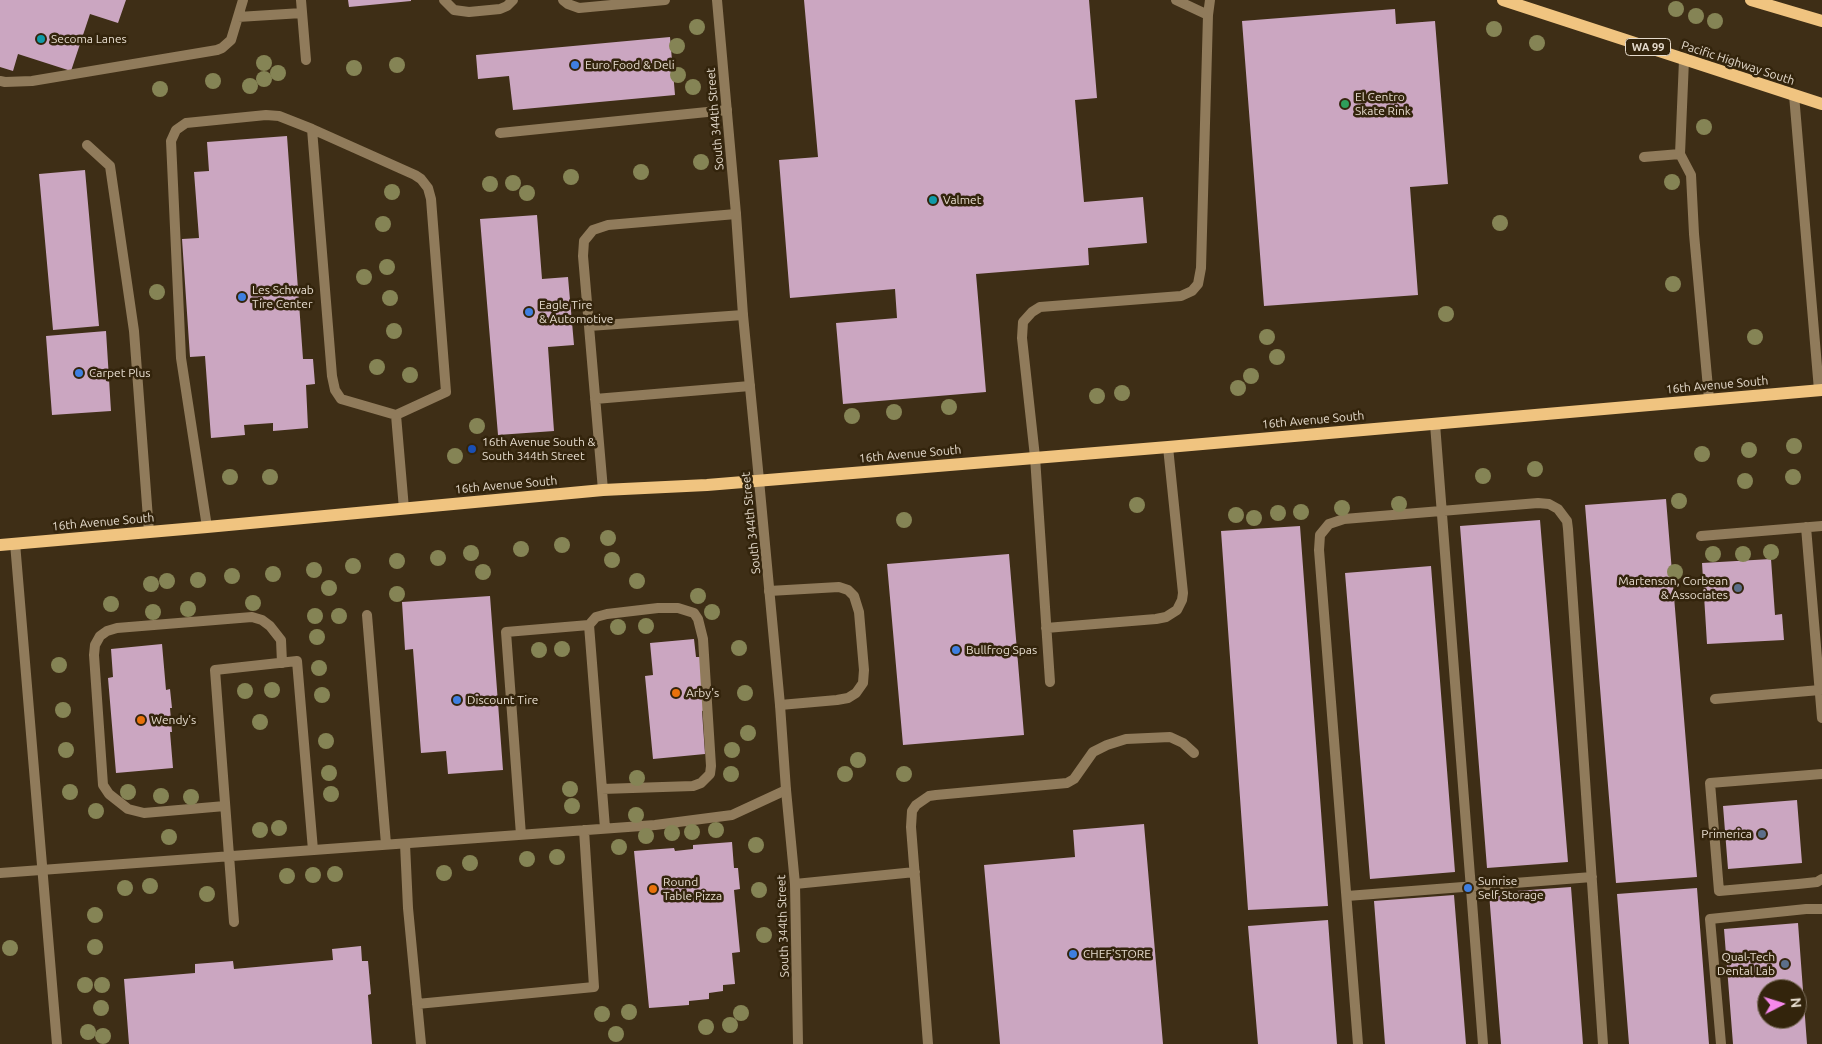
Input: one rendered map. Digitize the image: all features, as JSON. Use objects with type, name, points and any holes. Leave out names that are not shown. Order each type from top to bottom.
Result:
[{"type":"main road","name":"Pacific Highway South","points":[[1503,0],[1822,104]]},
{"type":"main road","points":[[1751,0],[1822,21]]},
{"type":"main road","name":"16th Avenue South","points":[[0,545],[603,490],[707,485],[1821,390]]},
{"type":"street","points":[[0,81],[32,81],[217,50],[231,40],[243,0]]},
{"type":"street","points":[[301,0],[306,60]]},
{"type":"street","points":[[444,0],[454,10],[469,12],[500,9],[507,6],[513,0]]},
{"type":"street","points":[[563,0],[579,8],[666,0]]},
{"type":"street","name":"South 344th Street","points":[[717,0],[728,110],[743,315],[770,591],[795,884],[798,1044]]},
{"type":"street","points":[[1176,0],[1208,15]]},
{"type":"street","points":[[1050,682],[1035,457],[1022,338],[1023,322],[1027,316],[1047,306],[1181,296],[1192,291],[1200,279],[1210,0]]},
{"type":"street","points":[[238,17],[302,13]]},
{"type":"street","points":[[1684,60],[1680,154],[1691,175],[1694,234],[1709,399]]},
{"type":"street","points":[[1794,96],[1817,311],[1821,390]]},
{"type":"street","points":[[500,133],[728,110]]},
{"type":"street","points":[[207,527],[181,358],[171,141],[175,132],[186,123],[266,115],[279,116],[312,129],[416,175],[421,179],[428,188],[431,199],[446,392],[396,415],[341,399],[335,390],[332,376],[312,129]]},
{"type":"street","points":[[87,145],[110,166],[134,331],[149,532]]},
{"type":"street","points":[[1644,157],[1680,154]]},
{"type":"street","points":[[603,490],[588,326],[583,246],[586,236],[600,226],[736,214]]},
{"type":"street","points":[[588,326],[743,315]]},
{"type":"street","points":[[595,399],[750,386]]},
{"type":"street","points":[[396,415],[404,509]]},
{"type":"street","points":[[1435,424],[1483,1044]]},
{"type":"street","points":[[1046,628],[1156,619],[1166,617],[1177,610],[1183,594],[1168,447]]},
{"type":"street","points":[[1358,1044],[1319,550],[1320,535],[1328,524],[1344,518],[1538,503],[1554,506],[1566,521],[1603,1044]]},
{"type":"street","points":[[1701,536],[1822,526]]},
{"type":"street","points":[[1806,527],[1822,718]]},
{"type":"street","points":[[15,544],[57,1044]]},
{"type":"street","points":[[770,591],[839,587],[848,590],[854,596],[859,612],[864,670],[862,683],[856,693],[848,698],[837,700],[780,705]]},
{"type":"street","points":[[522,835],[506,632],[589,625],[596,617],[607,614],[658,608],[678,608],[694,613],[698,619],[703,639],[712,766],[710,774],[701,783],[693,786],[602,789]]},
{"type":"street","points":[[368,614],[386,844]]},
{"type":"street","points":[[225,806],[144,813],[128,809],[109,794],[104,785],[94,655],[95,645],[100,636],[107,631],[117,628],[252,618],[262,620],[270,626],[281,640],[282,663]]},
{"type":"street","points":[[589,625],[605,828]]},
{"type":"street","points":[[234,922],[215,670],[297,661],[313,850]]},
{"type":"street","points":[[1715,699],[1820,690]]},
{"type":"street","points":[[928,1044],[911,816],[916,804],[929,796],[1067,783],[1074,779],[1093,752],[1126,739],[1170,736],[1194,752]]},
{"type":"street","points":[[1822,774],[1710,783],[1719,891],[1798,884],[1822,879]]},
{"type":"street","points":[[0,873],[655,825],[732,816],[786,790]]},
{"type":"street","points":[[417,1004],[594,987],[584,830]]},
{"type":"street","points":[[405,844],[408,908],[421,1044]]},
{"type":"street","points":[[795,884],[915,872]]},
{"type":"street","points":[[1346,896],[1592,877]]},
{"type":"street","points":[[1721,1044],[1710,919],[1806,908],[1822,909]]},
{"type":"building","name":"Secoma Lanes","points":[[0,0],[126,0],[118,23],[90,14],[71,71],[18,54],[13,71],[0,67]]},
{"type":"building","points":[[348,0],[411,0],[411,1],[349,7]]},
{"type":"building","name":"Valmet","points":[[804,0],[1089,0],[1097,98],[1075,100],[1084,202],[1143,197],[1147,243],[1088,248],[1089,265],[976,274],[986,392],[843,404],[836,323],[897,318],[895,289],[790,298],[779,160],[818,157]]},
{"type":"building","name":"El Centro Skate Rink","points":[[1395,9],[1396,24],[1435,21],[1448,184],[1410,187],[1418,295],[1264,306],[1242,21]]},
{"type":"building","name":"Euro Food & Deli","points":[[670,37],[675,95],[513,110],[509,76],[478,79],[476,55]]},
{"type":"building","name":"Les Schwab Tire Center","points":[[287,136],[303,359],[313,359],[315,384],[306,385],[308,428],[273,431],[273,423],[244,425],[245,435],[211,438],[205,356],[190,357],[182,239],[199,238],[194,172],[209,171],[207,142]]},
{"type":"building","points":[[85,170],[99,326],[53,330],[39,174]]},
{"type":"building","name":"Eagle Tire & Automotive","points":[[537,215],[542,279],[568,277],[574,345],[548,347],[554,431],[498,435],[480,219]]},
{"type":"building","name":"Carpet Plus","points":[[106,331],[111,411],[52,415],[46,336]]},
{"type":"building","points":[[1666,499],[1697,877],[1616,883],[1585,505]]},
{"type":"building","points":[[1540,520],[1568,862],[1487,868],[1460,526]]},
{"type":"building","points":[[1300,526],[1328,906],[1248,910],[1221,531]]},
{"type":"building","name":"Bullfrog Spas","points":[[1009,554],[1024,735],[903,745],[887,564]]},
{"type":"building","name":"Martenson, Corbean & Associates","points":[[1771,559],[1775,615],[1782,614],[1784,640],[1707,644],[1702,563]]},
{"type":"building","points":[[1431,566],[1455,872],[1370,879],[1345,573]]},
{"type":"building","name":"Discount Tire","points":[[490,596],[503,770],[448,774],[446,751],[421,753],[413,649],[405,650],[402,602]]},
{"type":"building","name":"Arby's","points":[[694,639],[696,657],[701,657],[706,710],[702,711],[705,754],[653,759],[645,676],[653,675],[650,643]]},
{"type":"building","name":"Wendy's","points":[[162,644],[166,690],[170,689],[172,708],[170,708],[172,732],[170,732],[173,768],[116,773],[108,678],[113,677],[111,649]]},
{"type":"building","name":"Primerica","points":[[1797,800],[1802,863],[1728,869],[1723,806]]},
{"type":"building","name":"CHEF'STORE","points":[[1144,824],[1163,1044],[1000,1044],[984,865],[1075,857],[1073,830]]},
{"type":"building","points":[[732,842],[734,868],[738,868],[740,889],[734,890],[740,952],[732,953],[735,984],[723,985],[723,991],[709,993],[709,999],[689,1001],[689,1005],[649,1008],[634,851],[674,848],[675,851],[693,849],[693,845]]},
{"type":"building","points":[[1571,887],[1583,1044],[1501,1044],[1489,893]]},
{"type":"building","points":[[1697,888],[1709,1044],[1629,1044],[1617,894]]},
{"type":"building","points":[[1454,895],[1466,1044],[1385,1044],[1374,901]]},
{"type":"building","points":[[1328,920],[1337,1044],[1258,1044],[1248,926]]},
{"type":"building","points":[[1798,923],[1802,979],[1757,979],[1757,1029],[1806,1029],[1807,1044],[1733,1044],[1724,929]]},
{"type":"building","points":[[361,946],[362,961],[368,961],[371,994],[368,995],[372,1044],[129,1044],[124,979],[195,973],[195,964],[233,961],[234,969],[333,960],[332,949]]},
{"type":"place","name":"Secoma Lanes","points":[[41,39]]},
{"type":"place","name":"Euro Food & Deli","points":[[575,65]]},
{"type":"place","name":"El Centro Skate Rink","points":[[1345,104]]},
{"type":"place","name":"Valmet","points":[[933,200]]},
{"type":"place","name":"Les Schwab Tire Center","points":[[242,297]]},
{"type":"place","name":"Eagle Tire & Automotive","points":[[529,312]]},
{"type":"place","name":"Carpet Plus","points":[[79,373]]},
{"type":"place","name":"16th Avenue South & South 344th Street","points":[[472,449]]},
{"type":"place","name":"Martenson, Corbean & Associates","points":[[1738,588]]},
{"type":"place","name":"Bullfrog Spas","points":[[956,650]]},
{"type":"place","name":"Arby's","points":[[676,693]]},
{"type":"place","name":"Discount Tire","points":[[457,700]]},
{"type":"place","name":"Wendy's","points":[[141,720]]},
{"type":"place","name":"Primerica","points":[[1762,834]]},
{"type":"place","name":"Sunrise Self Storage","points":[[1468,888]]},
{"type":"place","name":"Round Table Pizza","points":[[653,889]]},
{"type":"place","name":"CHEF'STORE","points":[[1073,954]]},
{"type":"place","name":"Qual-Tech Dental Lab","points":[[1785,964]]}]
